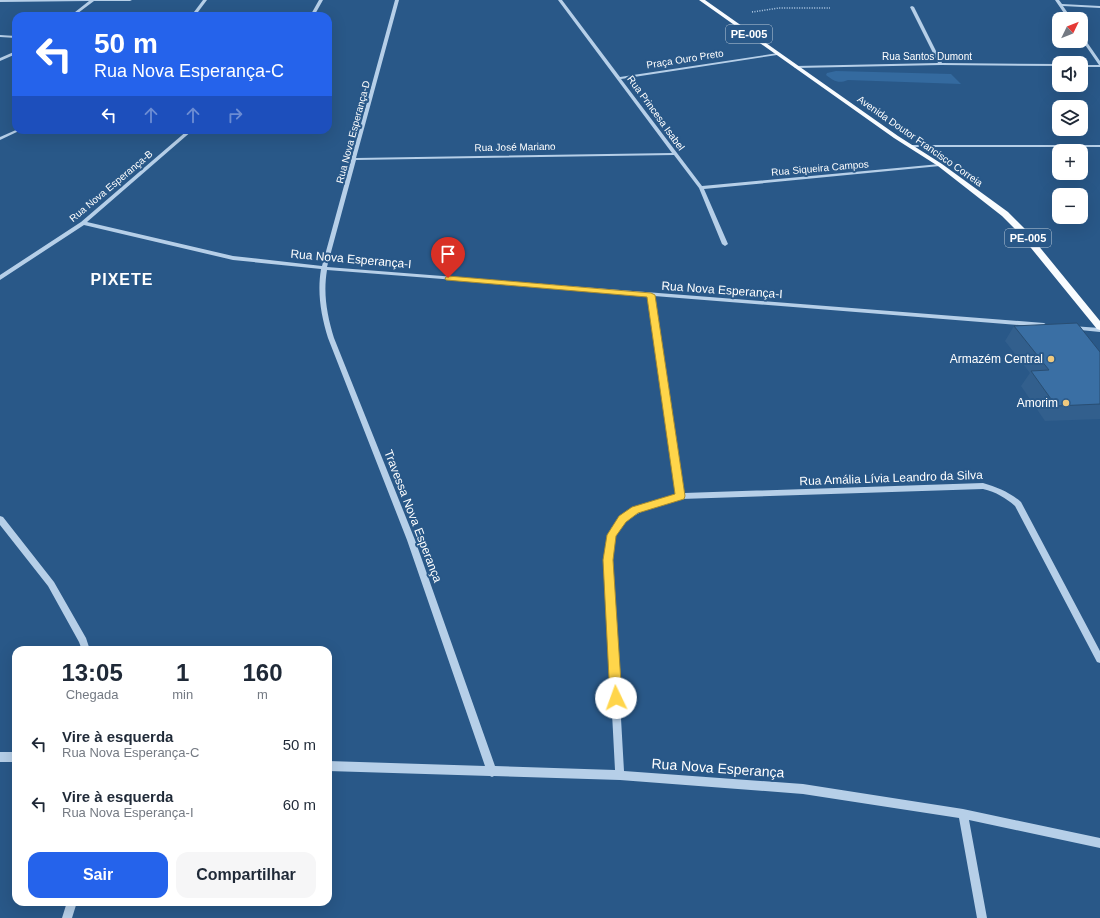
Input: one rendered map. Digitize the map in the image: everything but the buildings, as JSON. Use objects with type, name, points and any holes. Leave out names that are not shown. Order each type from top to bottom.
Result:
[{"type":"main road","name":"Avenida Doutor Francisco Correia","points":[[702,0],[777,54],[940,165],[1005,214],[1021,230],[1100,328]]},
{"type":"street","points":[[0,1],[130,0]]},
{"type":"street","points":[[197,12],[205,0]]},
{"type":"street","points":[[314,12],[321,0]]},
{"type":"street","name":"Rua Nova Esperança-D","points":[[324,268],[355,159],[397,0]]},
{"type":"street","name":"Rua Princesa Isabel","points":[[560,0],[701,188],[725,244]]},
{"type":"street","points":[[1057,0],[1065,12]]},
{"type":"street","points":[[77,12],[92,1]]},
{"type":"street","points":[[1060,5],[1100,7]]},
{"type":"street","points":[[912,7],[941,64]]},
{"type":"street","points":[[0,36],[12,37]]},
{"type":"street","points":[[1088,47],[1100,65]]},
{"type":"street","points":[[0,60],[12,54]]},
{"type":"street","name":"Praça Ouro Preto","points":[[620,78],[777,54]]},
{"type":"street","name":"Rua Santos Dumont","points":[[796,67],[941,64],[1052,65]]},
{"type":"street","points":[[1088,66],[1100,65]]},
{"type":"street","points":[[0,139],[12,133]]},
{"type":"street","name":"Rua Nova Esperança-B","points":[[0,278],[83,223],[186,134]]},
{"type":"street","points":[[910,146],[1100,146]]},
{"type":"street","name":"Rua José Mariano","points":[[355,159],[675,154]]},
{"type":"street","name":"Rua Siqueira Campos","points":[[701,188],[940,165]]},
{"type":"street","name":"Rua Nova Esperança-I","points":[[83,223],[233,258],[324,268],[1053,326]]},
{"type":"street","name":"Travessa Nova Esperança","points":[[324,268],[321,284],[322,309],[331,338],[411,540],[492,772]]},
{"type":"street","points":[[651,295],[680,496]]},
{"type":"street","points":[[1068,327],[1100,328]]},
{"type":"street","name":"Rua Amália Lívia Leandro da Silva","points":[[620,775],[608,560],[612,535],[622,519],[635,510],[680,496],[975,486],[995,488],[1008,495],[1018,504],[1100,659]]},
{"type":"street","points":[[0,519],[51,584],[85,646]]},
{"type":"street","points":[[0,757],[12,757]]},
{"type":"street","name":"Rua Nova Esperança","points":[[332,766],[620,775],[803,789],[963,814],[1100,844]]},
{"type":"street","points":[[963,814],[982,918]]},
{"type":"street","points":[[67,918],[71,906]]},
{"type":"path","points":[[726,18],[755,11],[779,8],[830,8]]},
{"type":"shaded area","points":[[836,71],[951,74],[961,84],[848,80],[839,82],[826,75],[827,73]]},
{"type":"place","name":"Armazém Central","points":[[1051,359]]},
{"type":"place","name":"Amorim","points":[[1066,403]]},
{"type":"district","name":"PIXETE","points":[[122,279]]},
{"type":"route","points":[[448,278],[651,295],[680,496],[635,510],[622,519],[612,535],[608,560],[616,698]]}]
